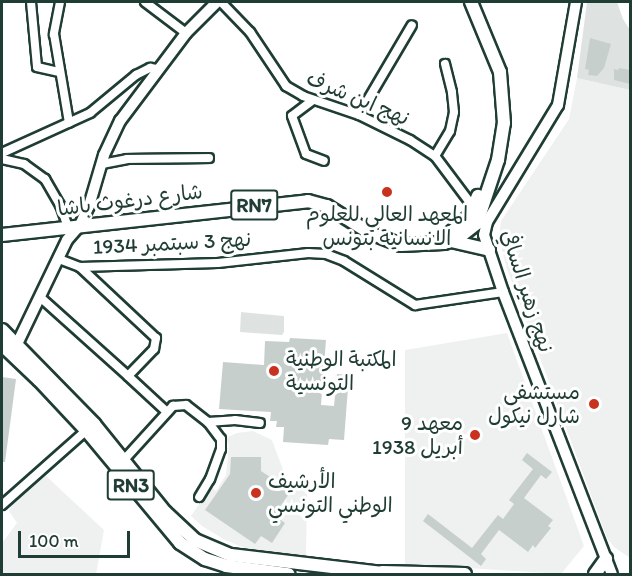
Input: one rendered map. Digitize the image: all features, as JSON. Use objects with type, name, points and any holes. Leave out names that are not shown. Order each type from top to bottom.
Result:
[{"type":"main road","name":"RN7","points":[[431,244],[480,214],[502,138],[500,72],[471,2]]},
{"type":"main road","name":"شارع درغوث باشا","points":[[2,235],[308,201],[337,211],[370,233],[390,242],[411,246],[450,241],[469,231],[480,214]]},
{"type":"main road","points":[[450,241],[489,250]]},
{"type":"main road","name":"RN3","points":[[2,331],[17,344],[120,464],[184,532],[210,548],[249,557],[391,574]]},
{"type":"main road","name":"RN3","points":[[2,345],[90,427]]},
{"type":"main road","name":"RN3","points":[[120,464],[161,523],[187,549],[205,559],[226,566],[288,574]]},
{"type":"main road","points":[[595,574],[606,559]]},
{"type":"main road","points":[[360,571],[465,574]]},
{"type":"street","points":[[31,2],[37,67],[58,72]]},
{"type":"street","points":[[60,2],[54,34],[58,72],[69,123]]},
{"type":"street","points":[[145,2],[186,33]]},
{"type":"street","points":[[17,344],[59,259],[120,121],[186,33],[219,2]]},
{"type":"street","name":"نهج ابن شرف","points":[[219,2],[250,32],[286,86],[313,100],[359,115],[396,132],[435,156],[480,214]]},
{"type":"street","points":[[480,214],[558,105],[576,2]]},
{"type":"street","points":[[359,115],[412,25]]},
{"type":"street","points":[[435,156],[450,131],[454,112],[445,64]]},
{"type":"street","points":[[2,153],[90,113],[136,75],[150,68],[158,69]]},
{"type":"street","points":[[313,100],[292,116],[306,154],[324,161]]},
{"type":"street","points":[[102,164],[127,159],[209,158]]},
{"type":"street","points":[[2,159],[24,164],[45,179],[74,226]]},
{"type":"street","name":"نهج زهير السافي","points":[[480,214],[484,234],[503,292],[612,574]]},
{"type":"street","name":"نهج 3 سبتمبر 1934","points":[[80,267],[218,263],[308,253],[326,254],[344,261],[413,304],[503,292]]},
{"type":"street","points":[[59,259],[80,267],[156,338],[154,349],[128,376]]},
{"type":"street","points":[[40,297],[167,412]]},
{"type":"street","points":[[120,464],[172,406],[181,404],[208,422],[218,431],[221,439],[210,479],[199,497]]},
{"type":"street","points":[[208,422],[235,420],[260,423]]},
{"type":"street","points":[[2,505],[90,427]]},
{"type":"shaded area","points":[[587,2],[617,2],[630,30],[630,90],[577,78]]},
{"type":"shaded area","name":"مستشفى شارل نيكول","points":[[577,78],[630,90],[630,558],[614,547],[607,538],[507,269],[499,238],[501,221],[569,119]]},
{"type":"shaded area","points":[[241,312],[284,316],[284,332],[282,335],[240,332]]},
{"type":"shaded area","name":"معهد 9 أبريل 1938","points":[[507,333],[584,546],[561,574],[405,564],[405,350]]},
{"type":"shaded area","name":"الأرشيف الوطني التونسي","points":[[253,431],[272,440],[285,475],[307,494],[306,557],[252,551],[225,540],[202,526],[191,516],[211,487],[216,491],[226,475],[229,445],[225,438],[237,433]]},
{"type":"shaded area","points":[[46,476],[104,530],[96,574],[2,574],[2,543],[17,523],[9,511],[15,499]]},
{"type":"building","points":[[590,38],[611,44],[604,68],[597,76],[588,75],[589,70],[585,69]]},
{"type":"building","points":[[614,69],[630,70],[630,84],[614,80]]},
{"type":"building","points":[[290,338],[326,340],[321,405],[334,406],[337,374],[349,375],[344,440],[329,439],[328,445],[283,442],[284,427],[276,427],[277,421],[270,421],[271,412],[219,409],[223,362],[264,365],[265,341],[289,342]]},
{"type":"building","points":[[2,377],[16,379],[5,462],[2,462]]},
{"type":"building","points":[[527,453],[552,472],[546,479],[541,475],[524,498],[553,520],[548,526],[551,528],[535,548],[533,545],[528,552],[499,530],[481,554],[486,559],[481,566],[423,521],[428,514],[472,548],[498,515],[503,519],[514,504],[509,500],[533,469],[522,460]]},
{"type":"building","points":[[231,457],[261,457],[261,471],[291,491],[274,515],[285,523],[272,543],[261,536],[255,544],[205,510],[230,474]]},
{"type":"place","name":"المعهد العالي للعلوم الانسانية بتونس","points":[[387,192]]},
{"type":"place","name":"المكتبة الوطنية التونسية","points":[[274,371]]},
{"type":"place","name":"مستشفى شارل نيكول","points":[[594,404]]},
{"type":"place","name":"معهد 9 أبريل 1938","points":[[475,435]]},
{"type":"place","name":"الأرشيف الوطني التونسي","points":[[256,493]]}]
